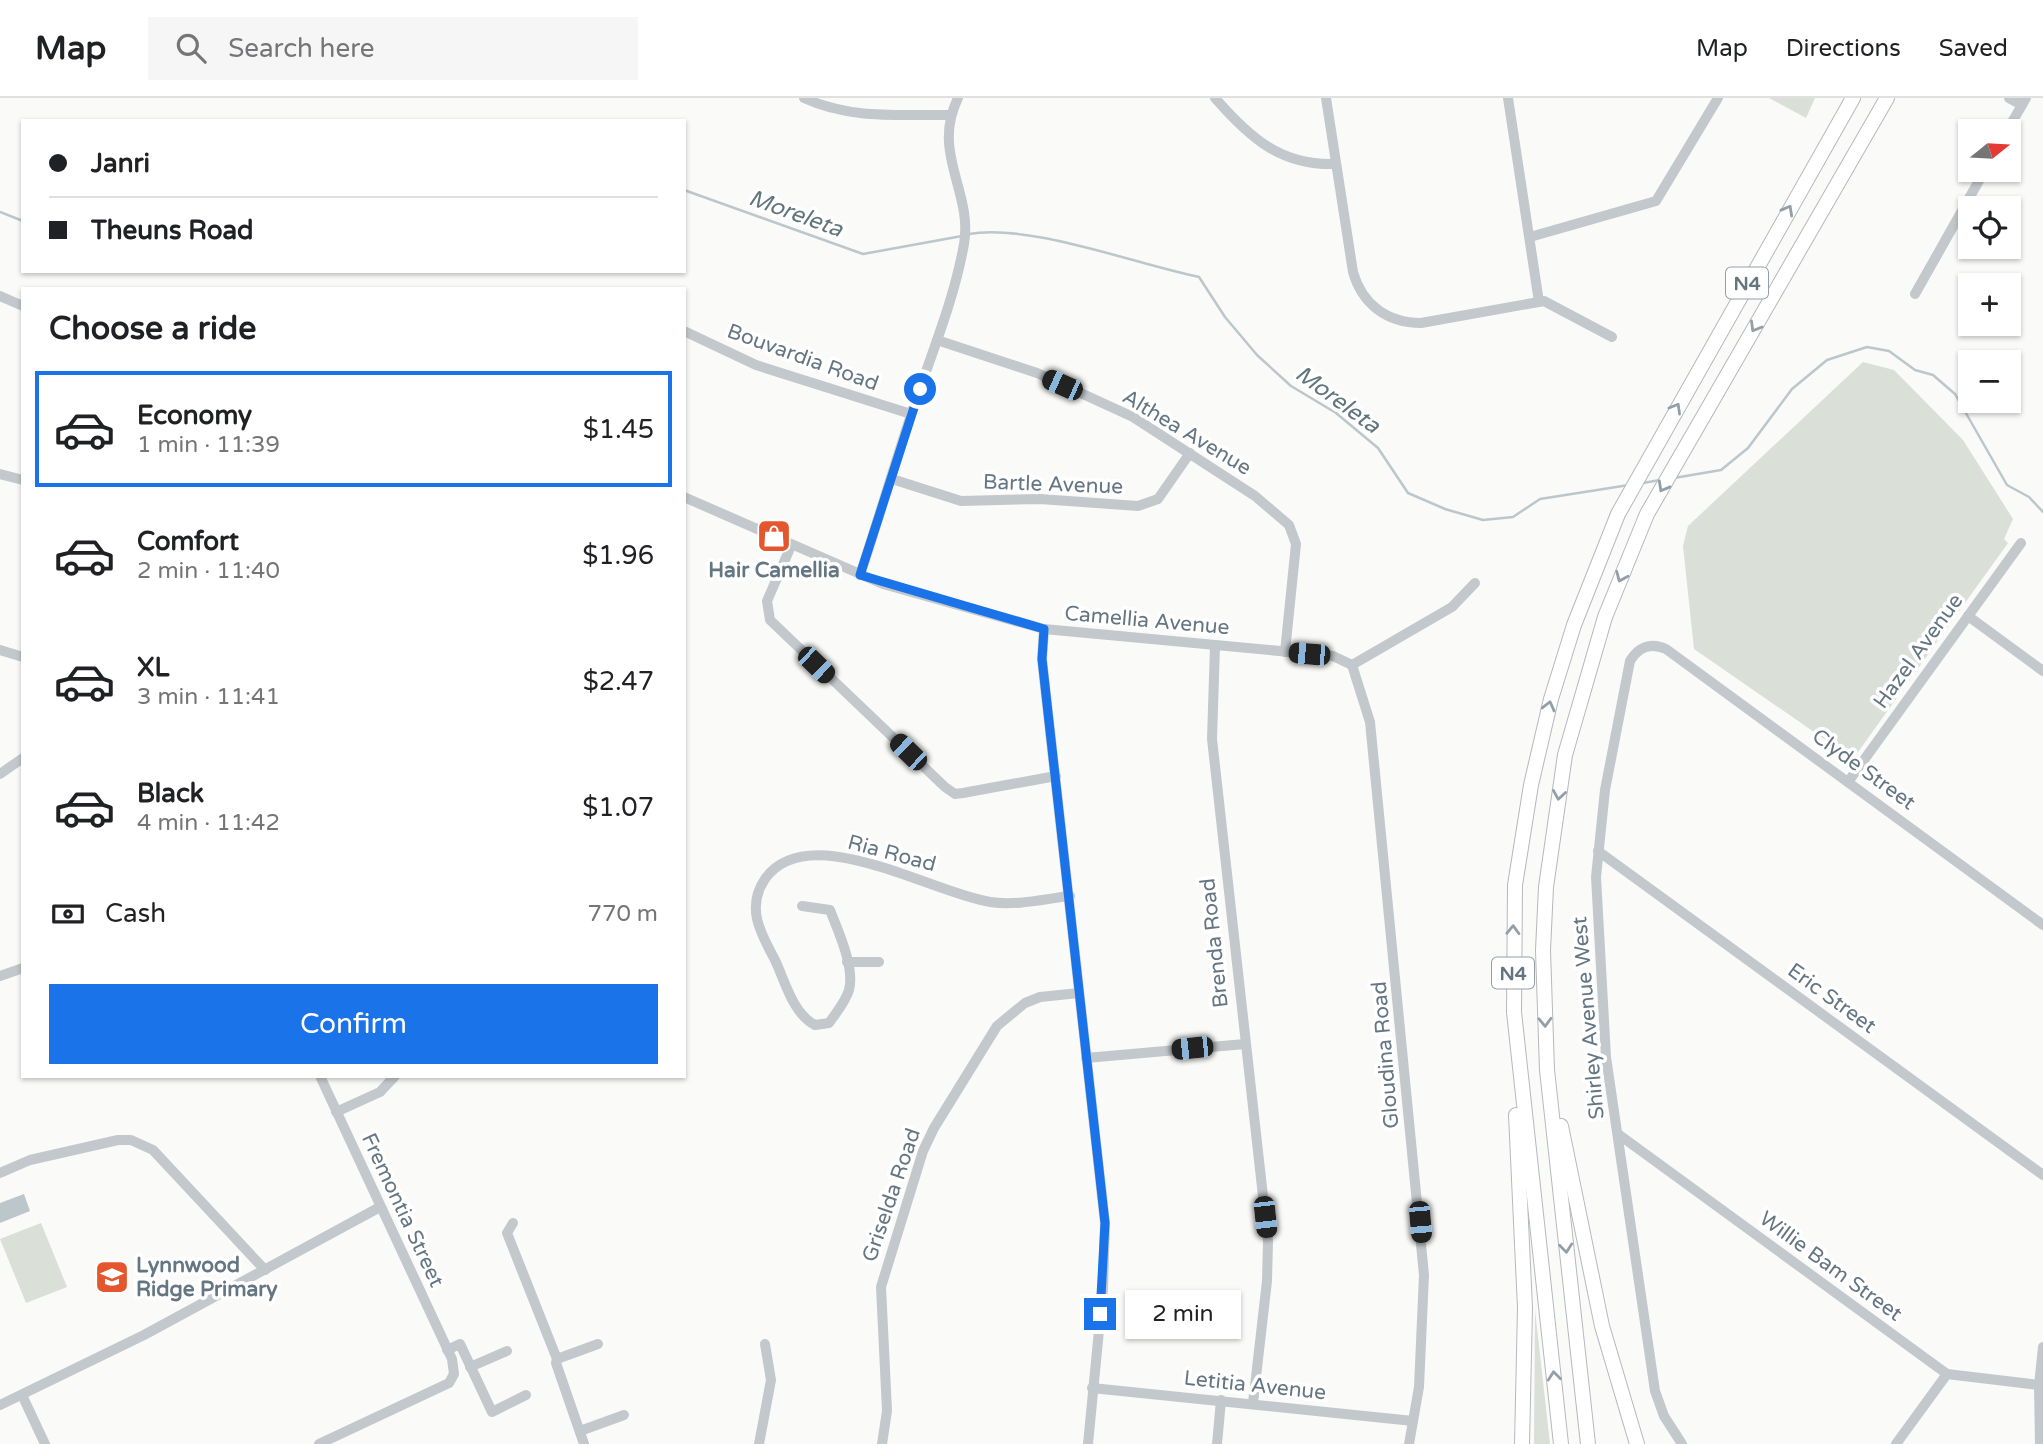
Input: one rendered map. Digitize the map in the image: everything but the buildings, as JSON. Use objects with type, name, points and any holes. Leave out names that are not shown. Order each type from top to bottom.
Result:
[{"type":"highway","points":[[1813,166],[1844,98]]},
{"type":"highway","name":"N4","points":[[1561,1444],[1514,1012],[1515,885],[1531,785],[1551,699],[1574,625],[1618,514],[1853,98]]},
{"type":"highway","name":"N4","points":[[1588,1444],[1547,1070],[1543,950],[1546,887],[1566,755],[1605,617],[1647,514],[1887,98]]},
{"type":"highway","points":[[1863,140],[1895,98]]},
{"type":"highway","points":[[1514,1012],[1525,1308],[1522,1444]]},
{"type":"highway","points":[[1547,1070],[1602,1326],[1637,1444]]},
{"type":"street","points":[[804,98],[829,110],[855,114],[951,115]]},
{"type":"street","points":[[860,575],[937,340],[965,232],[947,145],[951,115],[958,98]]},
{"type":"street","points":[[1215,98],[1240,124],[1282,156],[1304,164],[1336,164]]},
{"type":"street","points":[[1326,98],[1353,272],[1362,293],[1374,308],[1401,321],[1421,323],[1551,302],[1612,337]]},
{"type":"street","points":[[1508,98],[1539,302]]},
{"type":"street","points":[[1530,237],[1656,201],[1718,98]]},
{"type":"street","points":[[2009,98],[2024,101],[2014,119]]},
{"type":"street","points":[[1915,294],[1979,182]]},
{"type":"street","points":[[0,296],[21,305]]},
{"type":"street","name":"Bouvardia Road","points":[[686,332],[756,365],[911,414]]},
{"type":"street","name":"Althea Avenue","points":[[937,340],[1037,373],[1133,417],[1255,496],[1284,520],[1294,533],[1296,547],[1285,652]]},
{"type":"street","name":"Bartle Avenue","points":[[892,479],[961,501],[1040,499],[1138,506],[1158,499],[1190,453]]},
{"type":"street","points":[[0,474],[21,479]]},
{"type":"street","name":"Camellia Avenue","points":[[686,498],[860,575],[1044,629],[1333,656],[1352,665]]},
{"type":"street","name":"Hazel Avenue","points":[[1849,782],[2021,544]]},
{"type":"street","points":[[791,546],[766,601],[770,620],[944,787],[955,794],[1056,776]]},
{"type":"street","points":[[1352,665],[1452,607],[1475,583]]},
{"type":"street","points":[[1968,616],[2043,670]]},
{"type":"street","points":[[1044,629],[1042,659],[1070,896],[1106,1251],[1088,1444]]},
{"type":"street","name":"Brenda Road","points":[[1215,646],[1212,739],[1268,1241],[1267,1281],[1253,1404]]},
{"type":"street","name":"Clyde Street","points":[[1661,646],[2043,925]]},
{"type":"street","name":"Shirley Avenue West","points":[[1661,646],[1643,647],[1630,661],[1613,737],[1598,851],[1604,1029],[1618,1134],[1656,1391],[1664,1416],[1682,1444]]},
{"type":"street","points":[[0,650],[21,656]]},
{"type":"street","name":"Gloudina Road","points":[[1352,665],[1370,722],[1424,1275],[1420,1372],[1409,1444]]},
{"type":"street","points":[[0,774],[21,759]]},
{"type":"street","name":"Eric Street","points":[[1598,851],[2043,1175]]},
{"type":"street","name":"Ria Road","points":[[847,962],[850,983],[847,995],[829,1023],[812,1025],[799,1011],[759,932],[755,899],[762,884],[783,861],[799,855],[820,854],[913,876],[989,902],[1009,903],[1070,896]]},
{"type":"street","points":[[802,906],[830,910],[847,962],[878,962]]},
{"type":"street","points":[[0,976],[21,969]]},
{"type":"street","name":"Griselda Road","points":[[882,1444],[887,1411],[881,1287],[923,1151],[934,1128],[997,1026],[1032,1000],[1079,993]]},
{"type":"street","points":[[1086,1058],[1245,1044]]},
{"type":"street","name":"Fremontia Street","points":[[321,1078],[449,1355]]},
{"type":"street","points":[[336,1112],[380,1092],[393,1078]]},
{"type":"street","name":"Willie Bam Street","points":[[1618,1134],[1947,1374],[2039,1385]]},
{"type":"street","points":[[0,1172],[30,1160],[131,1140],[153,1150],[265,1270]]},
{"type":"street","points":[[0,1405],[144,1335],[380,1207]]},
{"type":"street","points":[[513,1223],[507,1233],[557,1359],[557,1368],[584,1444]]},
{"type":"street","points":[[319,1444],[449,1383],[454,1374],[449,1355],[460,1344],[492,1412],[526,1395]]},
{"type":"street","points":[[557,1359],[598,1344]]},
{"type":"street","points":[[759,1444],[771,1380],[765,1344]]},
{"type":"street","points":[[2040,1444],[2039,1385],[2043,1347]]},
{"type":"street","points":[[470,1367],[507,1351]]},
{"type":"street","points":[[1896,1444],[1947,1374]]},
{"type":"street","name":"Letitia Avenue","points":[[1092,1388],[1413,1421]]},
{"type":"street","points":[[22,1395],[46,1444]]},
{"type":"street","points":[[1217,1444],[1221,1400]]},
{"type":"street","points":[[580,1432],[624,1415]]},
{"type":"shaded area","points":[[1769,98],[1815,98],[1806,118]]},
{"type":"shaded area","points":[[1863,362],[1894,370],[1963,440],[2013,519],[2004,539],[2008,543],[1853,759],[1694,649],[1683,546],[1688,526]]},
{"type":"shaded area","points":[[24,1194],[30,1211],[0,1223],[0,1203]]},
{"type":"shaded area","points":[[41,1223],[67,1287],[26,1303],[0,1239]]},
{"type":"shaded area","points":[[1535,1310],[1550,1444],[1534,1444]]},
{"type":"waterway","name":"Moreleta","points":[[686,191],[863,254],[962,236]]},
{"type":"waterway","name":"Moreleta","points":[[0,212],[21,220]]},
{"type":"waterway","name":"Moreleta","points":[[969,234],[993,232],[1051,239],[1199,277],[1225,317],[1257,355],[1291,386],[1336,413],[1378,448],[1408,493],[1445,509],[1483,520],[1513,517],[1540,499],[1629,485]]},
{"type":"waterway","name":"Moreleta","points":[[1674,478],[1721,470],[1748,448],[1792,389],[1827,360],[1867,347],[1889,351],[1915,370],[1933,375],[1955,394],[2007,485],[2029,497],[2043,512]]},
{"type":"waterway","name":"Moreleta","points":[[1643,483],[1660,480]]},
{"type":"place","name":"Hair Camellia","points":[[774,536]]},
{"type":"place","name":"Lynnwood Ridge Primary","points":[[112,1277]]},
{"type":"route","points":[[920,389],[860,575],[883,584],[1044,629],[1042,659],[1105,1223],[1106,1251],[1100,1314]]}]
